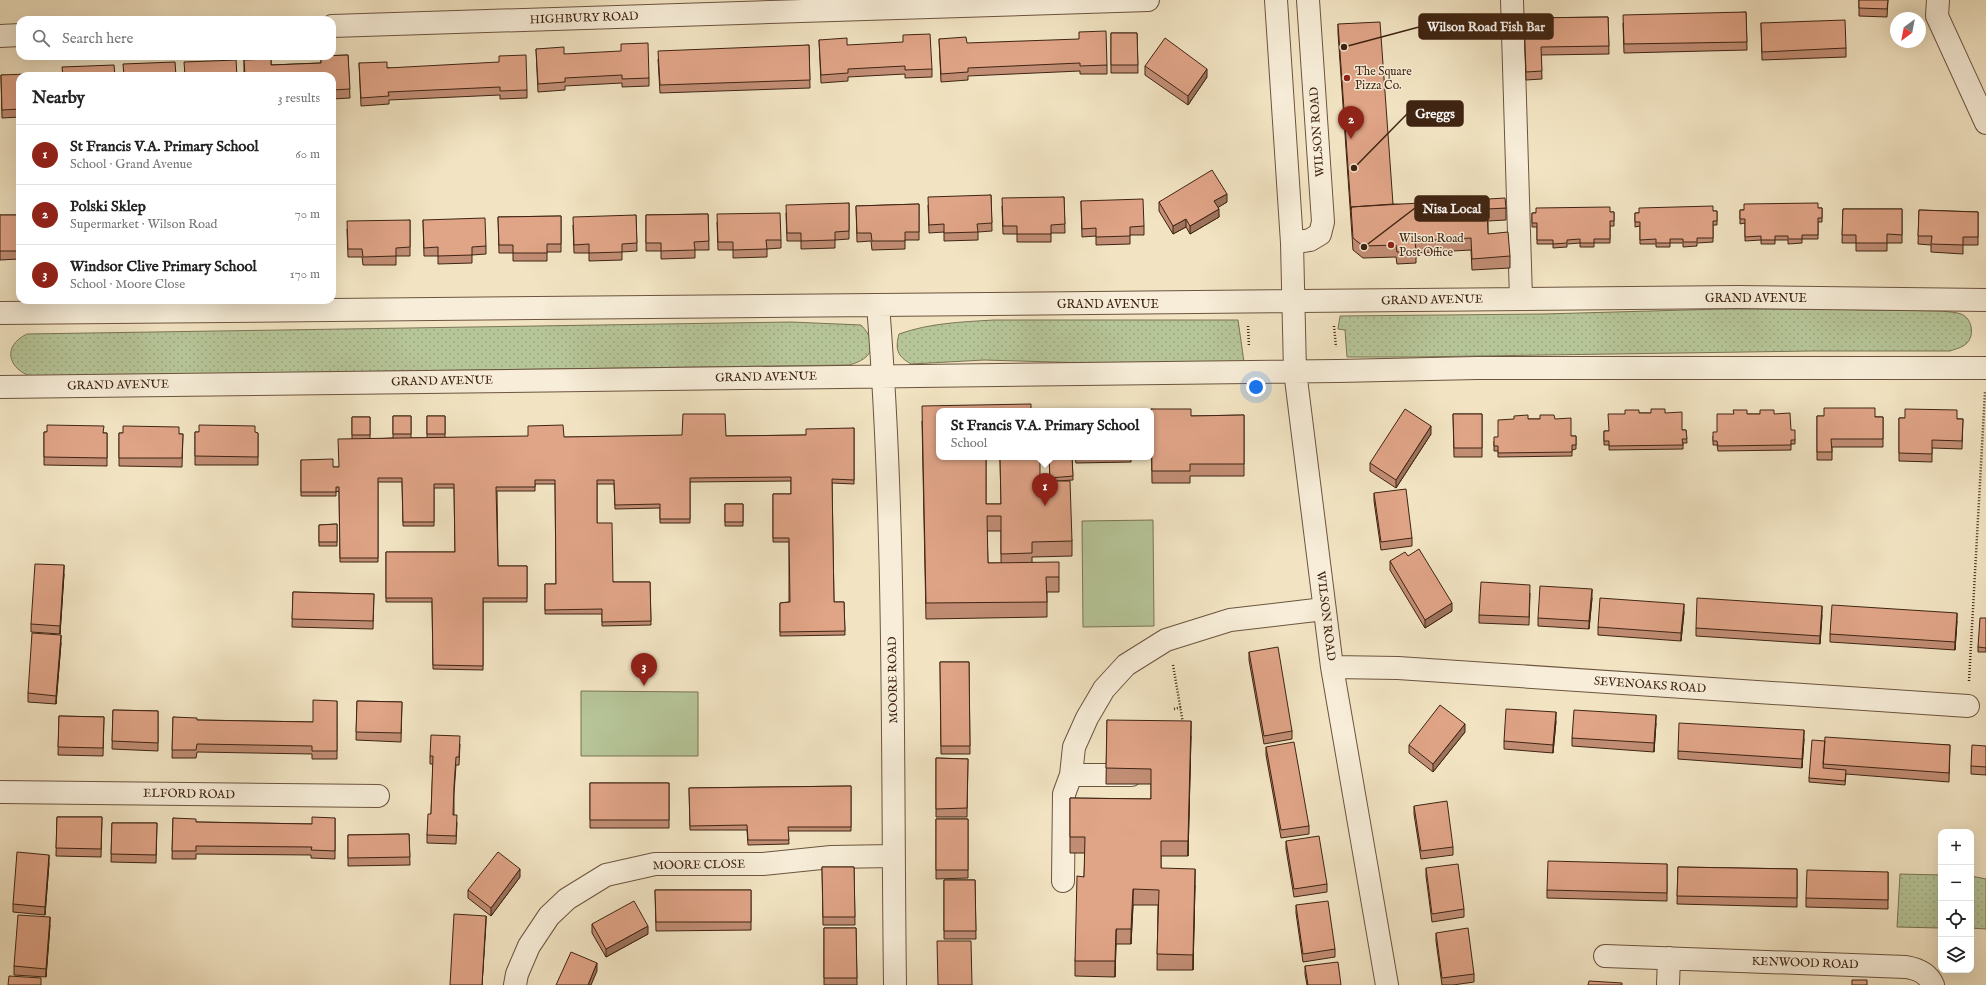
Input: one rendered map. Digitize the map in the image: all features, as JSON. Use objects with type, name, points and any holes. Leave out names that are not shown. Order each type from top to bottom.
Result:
[{"type":"street","name":"HIGHBURY ROAD","points":[[336,26],[1148,0]]},
{"type":"street","name":"WILSON ROAD","points":[[1276,0],[1292,243],[1295,371],[1332,667],[1387,985]]},
{"type":"street","name":"WILSON ROAD","points":[[1292,243],[1310,240],[1320,234],[1323,222],[1308,0]]},
{"type":"street","points":[[1512,0],[1521,299]]},
{"type":"street","points":[[1938,0],[1937,16],[1986,124]]},
{"type":"street","points":[[0,36],[16,35]]},
{"type":"street","name":"GRAND AVENUE","points":[[0,313],[1738,297],[1986,300]]},
{"type":"street","points":[[878,306],[884,376]]},
{"type":"street","name":"GRAND AVENUE","points":[[0,387],[1477,368],[1986,368]]},
{"type":"street","name":"MOORE ROAD","points":[[884,376],[893,664],[895,985]]},
{"type":"street","points":[[1063,880],[1064,794],[1071,775],[1074,746],[1087,718],[1104,689],[1126,665],[1166,640],[1230,620],[1324,609]]},
{"type":"street","name":"SEVENOAKS ROAD","points":[[1332,667],[1398,668],[1968,706]]},
{"type":"street","points":[[1071,775],[1131,775]]},
{"type":"street","name":"ELFORD ROAD","points":[[0,792],[378,796]]},
{"type":"street","name":"MOORE CLOSE","points":[[515,985],[517,974],[529,946],[549,916],[567,899],[606,876],[655,864],[763,864],[831,858],[893,856]]},
{"type":"street","name":"KENWOOD ROAD","points":[[1605,956],[1906,967],[1917,968],[1926,974],[1933,985]]},
{"type":"street","points":[[1668,985],[1669,958]]},
{"type":"path","points":[[1334,319],[1337,353]]},
{"type":"path","points":[[1248,325],[1250,352]]},
{"type":"path","points":[[1968,706],[1985,391]]},
{"type":"path","points":[[1166,640],[1174,668],[1181,707],[1183,730]]},
{"type":"path","points":[[1174,709],[1181,707]]},
{"type":"green space","points":[[1722,309],[1942,311],[1957,313],[1965,316],[1970,323],[1972,331],[1969,340],[1965,345],[1950,351],[1812,351],[1347,357],[1345,330],[1338,329],[1340,316],[1543,314]]},
{"type":"green space","points":[[994,320],[1238,320],[1244,362],[1089,363],[984,360],[911,364],[898,352],[897,344],[899,334],[911,330],[958,322]]},
{"type":"green space","points":[[791,322],[861,325],[870,338],[871,350],[864,359],[849,365],[30,376],[17,368],[11,356],[11,350],[14,344],[27,334]]},
{"type":"green space","points":[[1153,520],[1154,626],[1083,627],[1082,521]]},
{"type":"green space","points":[[581,691],[698,692],[698,756],[581,756]]},
{"type":"green space","points":[[1900,874],[1938,875],[1938,928],[1897,927]]},
{"type":"green space","points":[[1974,877],[1986,879],[1986,929],[1974,928]]},
{"type":"building","points":[[1859,0],[1888,0],[1887,9],[1859,8]]},
{"type":"building","points":[[1746,12],[1747,42],[1624,44],[1623,15]]},
{"type":"building","points":[[1608,17],[1609,46],[1541,47],[1542,71],[1526,72],[1524,18]]},
{"type":"building","points":[[1845,20],[1846,48],[1762,52],[1761,23]]},
{"type":"building","points":[[1380,22],[1393,204],[1351,207],[1351,210],[1338,24]]},
{"type":"building","points":[[1106,31],[1107,65],[1080,66],[1080,63],[968,68],[968,72],[941,74],[939,39],[966,37],[967,43],[1079,39],[1079,32]]},
{"type":"building","points":[[1111,33],[1137,33],[1138,65],[1111,65]]},
{"type":"building","points":[[930,34],[932,69],[905,70],[905,66],[848,69],[848,73],[821,75],[819,40],[847,38],[847,45],[903,42],[903,35]]},
{"type":"building","points":[[1165,38],[1207,69],[1188,96],[1145,66]]},
{"type":"building","points":[[648,43],[649,78],[622,79],[622,75],[565,78],[565,82],[538,84],[536,49],[564,47],[564,54],[621,51],[621,44]]},
{"type":"building","points":[[809,45],[810,80],[660,85],[658,51]]},
{"type":"building","points":[[336,55],[348,55],[350,89],[336,90],[336,72],[245,72],[244,60],[271,60],[271,65],[321,63],[321,60],[336,60]]},
{"type":"building","points":[[526,55],[527,90],[500,91],[500,87],[388,92],[389,96],[361,98],[359,63],[387,62],[387,68],[499,62],[499,56]]},
{"type":"building","points":[[236,60],[237,72],[185,72],[184,62]]},
{"type":"building","points":[[175,62],[176,72],[124,72],[123,64]]},
{"type":"building","points":[[114,65],[115,72],[63,72],[62,67]]},
{"type":"building","points":[[16,74],[16,109],[2,110],[1,75]]},
{"type":"building","points":[[1212,170],[1227,194],[1214,201],[1219,209],[1190,226],[1186,219],[1173,226],[1159,202]]},
{"type":"building","points":[[991,195],[992,223],[977,224],[978,232],[944,233],[944,224],[929,225],[928,197]]},
{"type":"building","points":[[1064,197],[1065,224],[1051,225],[1051,234],[1017,234],[1017,226],[1003,226],[1002,198]]},
{"type":"building","points":[[1505,198],[1506,208],[1487,209],[1488,234],[1508,232],[1510,256],[1472,259],[1471,238],[1415,241],[1416,251],[1397,252],[1396,245],[1363,246],[1353,238],[1351,207]]},
{"type":"building","points":[[1143,199],[1144,226],[1130,227],[1130,236],[1096,237],[1096,228],[1082,229],[1081,201]]},
{"type":"building","points":[[849,203],[849,231],[835,232],[835,240],[801,241],[801,233],[787,233],[786,205]]},
{"type":"building","points":[[1818,203],[1818,208],[1822,208],[1822,218],[1818,218],[1818,235],[1802,235],[1802,239],[1788,239],[1788,236],[1775,236],[1775,240],[1761,240],[1761,236],[1745,237],[1745,219],[1740,219],[1740,210],[1744,210],[1744,204]]},
{"type":"building","points":[[919,204],[919,232],[905,232],[905,241],[872,241],[871,233],[857,233],[856,206]]},
{"type":"building","points":[[1713,206],[1713,211],[1717,211],[1717,221],[1713,221],[1713,238],[1697,238],[1697,242],[1683,242],[1683,239],[1670,239],[1670,243],[1656,243],[1656,239],[1640,240],[1640,222],[1635,222],[1635,213],[1639,213],[1639,208]]},
{"type":"building","points":[[1610,207],[1610,212],[1614,212],[1614,221],[1610,221],[1610,239],[1594,239],[1594,243],[1580,243],[1580,239],[1567,240],[1567,243],[1553,244],[1553,240],[1537,240],[1537,223],[1532,223],[1532,213],[1536,213],[1536,208]]},
{"type":"building","points":[[1843,209],[1902,209],[1902,235],[1887,234],[1887,243],[1856,243],[1856,235],[1842,235]]},
{"type":"building","points":[[1919,210],[1978,212],[1978,237],[1963,237],[1963,245],[1931,244],[1932,236],[1918,236]]},
{"type":"building","points":[[780,213],[781,240],[766,240],[767,249],[733,250],[733,242],[718,242],[717,214]]},
{"type":"building","points":[[708,214],[709,241],[694,242],[695,250],[661,251],[661,243],[646,243],[646,215]]},
{"type":"building","points":[[0,215],[16,215],[16,251],[0,251]]},
{"type":"building","points":[[636,215],[637,243],[622,244],[622,252],[589,253],[589,244],[574,245],[573,217]]},
{"type":"building","points":[[561,216],[561,244],[547,244],[547,253],[513,253],[513,245],[499,245],[498,217]]},
{"type":"building","points":[[485,218],[486,246],[472,247],[472,255],[438,256],[438,247],[424,248],[423,220]]},
{"type":"building","points":[[410,220],[410,247],[396,248],[396,256],[363,257],[362,249],[348,249],[347,221]]},
{"type":"building","points":[[1031,404],[1031,408],[936,408],[936,460],[986,460],[986,504],[1001,504],[1000,460],[1040,460],[1040,481],[1070,481],[1072,541],[1032,542],[1032,553],[1001,554],[1001,516],[987,516],[988,563],[1059,562],[1059,577],[1046,577],[1047,602],[926,603],[922,406]]},
{"type":"building","points":[[1824,408],[1875,408],[1875,417],[1883,417],[1883,439],[1831,439],[1832,452],[1817,452],[1817,416],[1824,416]]},
{"type":"building","points":[[1154,409],[1191,409],[1191,416],[1244,415],[1244,464],[1190,464],[1190,471],[1152,471],[1152,460],[1154,460]]},
{"type":"building","points":[[1405,409],[1431,426],[1396,480],[1370,463]]},
{"type":"building","points":[[1651,409],[1665,409],[1665,413],[1682,412],[1682,430],[1686,430],[1687,439],[1682,439],[1683,445],[1609,446],[1609,441],[1604,441],[1604,431],[1609,431],[1608,414],[1625,414],[1625,410],[1639,410],[1639,413],[1651,413]]},
{"type":"building","points":[[1905,409],[1957,410],[1957,419],[1963,419],[1962,441],[1932,440],[1932,454],[1899,453],[1899,418],[1905,418]]},
{"type":"building","points":[[1733,410],[1747,410],[1747,414],[1760,414],[1760,410],[1774,410],[1774,414],[1790,413],[1791,430],[1795,430],[1795,440],[1791,440],[1791,445],[1718,446],[1717,441],[1713,441],[1713,432],[1717,432],[1717,414],[1734,414]]},
{"type":"building","points":[[683,414],[725,414],[726,436],[806,435],[806,429],[854,428],[854,480],[832,479],[834,602],[844,602],[845,631],[780,632],[780,603],[790,602],[789,538],[773,538],[773,494],[791,494],[791,477],[690,478],[690,519],[660,519],[660,504],[615,505],[614,480],[597,480],[597,523],[612,523],[613,582],[650,582],[651,621],[602,622],[602,609],[545,610],[545,584],[556,584],[555,480],[535,480],[535,487],[496,487],[498,566],[527,566],[527,598],[483,598],[483,666],[433,665],[432,598],[386,598],[386,552],[455,552],[454,484],[434,484],[434,522],[403,522],[402,478],[378,478],[378,558],[340,558],[339,487],[336,487],[336,492],[301,492],[301,460],[333,459],[333,467],[339,467],[338,439],[528,436],[528,426],[563,425],[564,437],[682,435]]},
{"type":"building","points":[[1453,414],[1482,414],[1482,448],[1454,448]]},
{"type":"building","points":[[1528,415],[1528,419],[1540,419],[1540,415],[1554,415],[1555,419],[1571,418],[1571,436],[1576,436],[1576,445],[1572,445],[1572,452],[1498,453],[1498,446],[1494,446],[1494,437],[1498,437],[1498,420],[1514,419],[1514,416]]},
{"type":"building","points":[[393,416],[411,416],[411,434],[393,434]]},
{"type":"building","points":[[427,416],[445,416],[445,434],[427,434]]},
{"type":"building","points":[[352,417],[370,417],[370,435],[352,435]]},
{"type":"building","points":[[47,425],[104,426],[103,433],[107,433],[107,458],[44,457],[44,432],[47,432]]},
{"type":"building","points":[[199,425],[255,426],[255,432],[258,433],[258,457],[195,456],[195,432],[199,432]]},
{"type":"building","points":[[123,426],[179,427],[179,434],[183,434],[182,458],[119,458],[119,433],[123,433]]},
{"type":"building","points":[[1049,460],[1072,460],[1073,476],[1050,478]]},
{"type":"building","points":[[1406,489],[1412,538],[1381,542],[1374,493]]},
{"type":"building","points":[[725,504],[743,504],[743,522],[725,522]]},
{"type":"building","points":[[337,524],[337,542],[319,542],[319,525]]},
{"type":"building","points":[[1419,549],[1452,603],[1425,620],[1390,561],[1405,552],[1408,556]]},
{"type":"building","points":[[35,564],[64,565],[60,626],[31,624]]},
{"type":"building","points":[[1481,582],[1530,585],[1529,617],[1479,615]]},
{"type":"building","points":[[1540,586],[1592,589],[1589,621],[1538,618]]},
{"type":"building","points":[[293,592],[374,594],[373,621],[292,619]]},
{"type":"building","points":[[1600,598],[1684,604],[1681,633],[1598,627]]},
{"type":"building","points":[[1697,598],[1822,606],[1820,636],[1696,628]]},
{"type":"building","points":[[1832,605],[1957,613],[1955,642],[1830,634]]},
{"type":"building","points":[[1980,618],[1986,618],[1986,648],[1978,647]]},
{"type":"building","points":[[32,633],[61,635],[56,696],[28,693]]},
{"type":"building","points":[[1278,647],[1292,731],[1264,736],[1249,652]]},
{"type":"building","points":[[940,662],[969,662],[970,746],[941,746]]},
{"type":"building","points":[[313,700],[337,701],[337,751],[312,751],[312,746],[197,744],[196,750],[172,750],[173,717],[197,718],[197,720],[313,722]]},
{"type":"building","points":[[357,701],[402,702],[401,733],[356,732]]},
{"type":"building","points":[[1440,705],[1465,724],[1433,764],[1409,745]]},
{"type":"building","points":[[1506,709],[1556,712],[1553,745],[1504,741]]},
{"type":"building","points":[[113,710],[158,711],[158,743],[112,741]]},
{"type":"building","points":[[1574,710],[1656,715],[1654,743],[1572,738]]},
{"type":"building","points":[[59,716],[104,717],[103,748],[58,747]]},
{"type":"building","points":[[1107,720],[1191,721],[1188,841],[1161,841],[1161,868],[1195,869],[1193,955],[1157,954],[1159,890],[1133,889],[1131,929],[1116,929],[1115,961],[1075,961],[1077,876],[1084,877],[1085,837],[1070,837],[1070,798],[1151,799],[1151,769],[1106,768]]},
{"type":"building","points":[[1679,723],[1804,730],[1802,759],[1678,751]]},
{"type":"building","points":[[431,735],[460,736],[459,757],[456,757],[454,786],[453,815],[457,815],[456,836],[427,835],[428,814],[431,814],[433,756],[430,756]]},
{"type":"building","points":[[1825,737],[1950,745],[1949,773],[1823,764]]},
{"type":"building","points":[[1812,740],[1825,741],[1823,768],[1846,770],[1845,781],[1809,778]]},
{"type":"building","points":[[1294,742],[1309,826],[1281,830],[1266,747]]},
{"type":"building","points":[[1972,745],[1986,746],[1986,767],[1971,766]]},
{"type":"building","points":[[936,758],[968,759],[967,808],[936,809]]},
{"type":"building","points":[[590,783],[669,783],[669,820],[590,820]]},
{"type":"building","points":[[851,786],[851,827],[788,827],[789,840],[748,840],[747,825],[690,826],[689,788]]},
{"type":"building","points":[[1447,801],[1453,847],[1421,851],[1414,806]]},
{"type":"building","points":[[57,817],[102,817],[101,849],[56,848]]},
{"type":"building","points":[[312,817],[335,818],[335,851],[311,850],[312,847],[196,846],[196,851],[172,851],[173,818],[196,819],[196,822],[312,824]]},
{"type":"building","points":[[936,819],[968,819],[968,870],[936,870]]},
{"type":"building","points":[[112,823],[157,823],[156,855],[111,854]]},
{"type":"building","points":[[409,834],[410,857],[348,858],[348,835]]},
{"type":"building","points":[[1319,836],[1327,884],[1294,889],[1286,841]]},
{"type":"building","points":[[17,852],[49,855],[45,907],[13,904]]},
{"type":"building","points":[[498,852],[520,869],[491,908],[468,890]]},
{"type":"building","points":[[1548,861],[1667,864],[1667,893],[1547,890]]},
{"type":"building","points":[[1458,864],[1464,909],[1432,914],[1426,868]]},
{"type":"building","points":[[822,867],[854,867],[855,917],[823,917]]},
{"type":"building","points":[[1678,867],[1797,869],[1797,898],[1677,896]]},
{"type":"building","points":[[1807,870],[1888,872],[1888,900],[1806,898]]},
{"type":"building","points":[[944,880],[975,880],[976,931],[944,931]]},
{"type":"building","points":[[655,890],[751,890],[751,922],[656,922]]},
{"type":"building","points":[[634,901],[648,926],[606,949],[592,924]]},
{"type":"building","points":[[1328,901],[1335,949],[1303,954],[1296,905]]},
{"type":"building","points":[[454,914],[486,916],[482,985],[450,985]]},
{"type":"building","points":[[18,915],[50,917],[46,969],[14,966]]},
{"type":"building","points":[[824,928],[856,928],[857,978],[824,978]]},
{"type":"building","points":[[1468,928],[1474,974],[1442,978],[1436,933]]},
{"type":"building","points":[[937,941],[971,941],[972,985],[938,985]]},
{"type":"building","points":[[571,952],[597,963],[588,985],[556,985]]},
{"type":"building","points":[[1338,962],[1341,985],[1308,985],[1305,966]]},
{"type":"building","points":[[9,976],[41,978],[41,985],[8,985]]},
{"type":"building","points":[[1852,980],[1867,980],[1867,985],[1852,985]]},
{"type":"building","points":[[1589,981],[1622,983],[1622,985],[1588,985]]},
{"type":"place","name":"Wilson Road Fish Bar","points":[[1344,47]]},
{"type":"place","name":"The Square Pizza Co.","points":[[1347,78]]},
{"type":"place","name":"Polski Sklep","points":[[1351,139]]},
{"type":"place","name":"Greggs","points":[[1354,168]]},
{"type":"place","name":"Wilson Road Post Office","points":[[1391,245]]},
{"type":"place","name":"Nisa Local","points":[[1364,247]]},
{"type":"place","name":"St Francis V.A. Primary School","points":[[1045,506]]},
{"type":"place","name":"Windsor Clive Primary School","points":[[644,686]]}]
